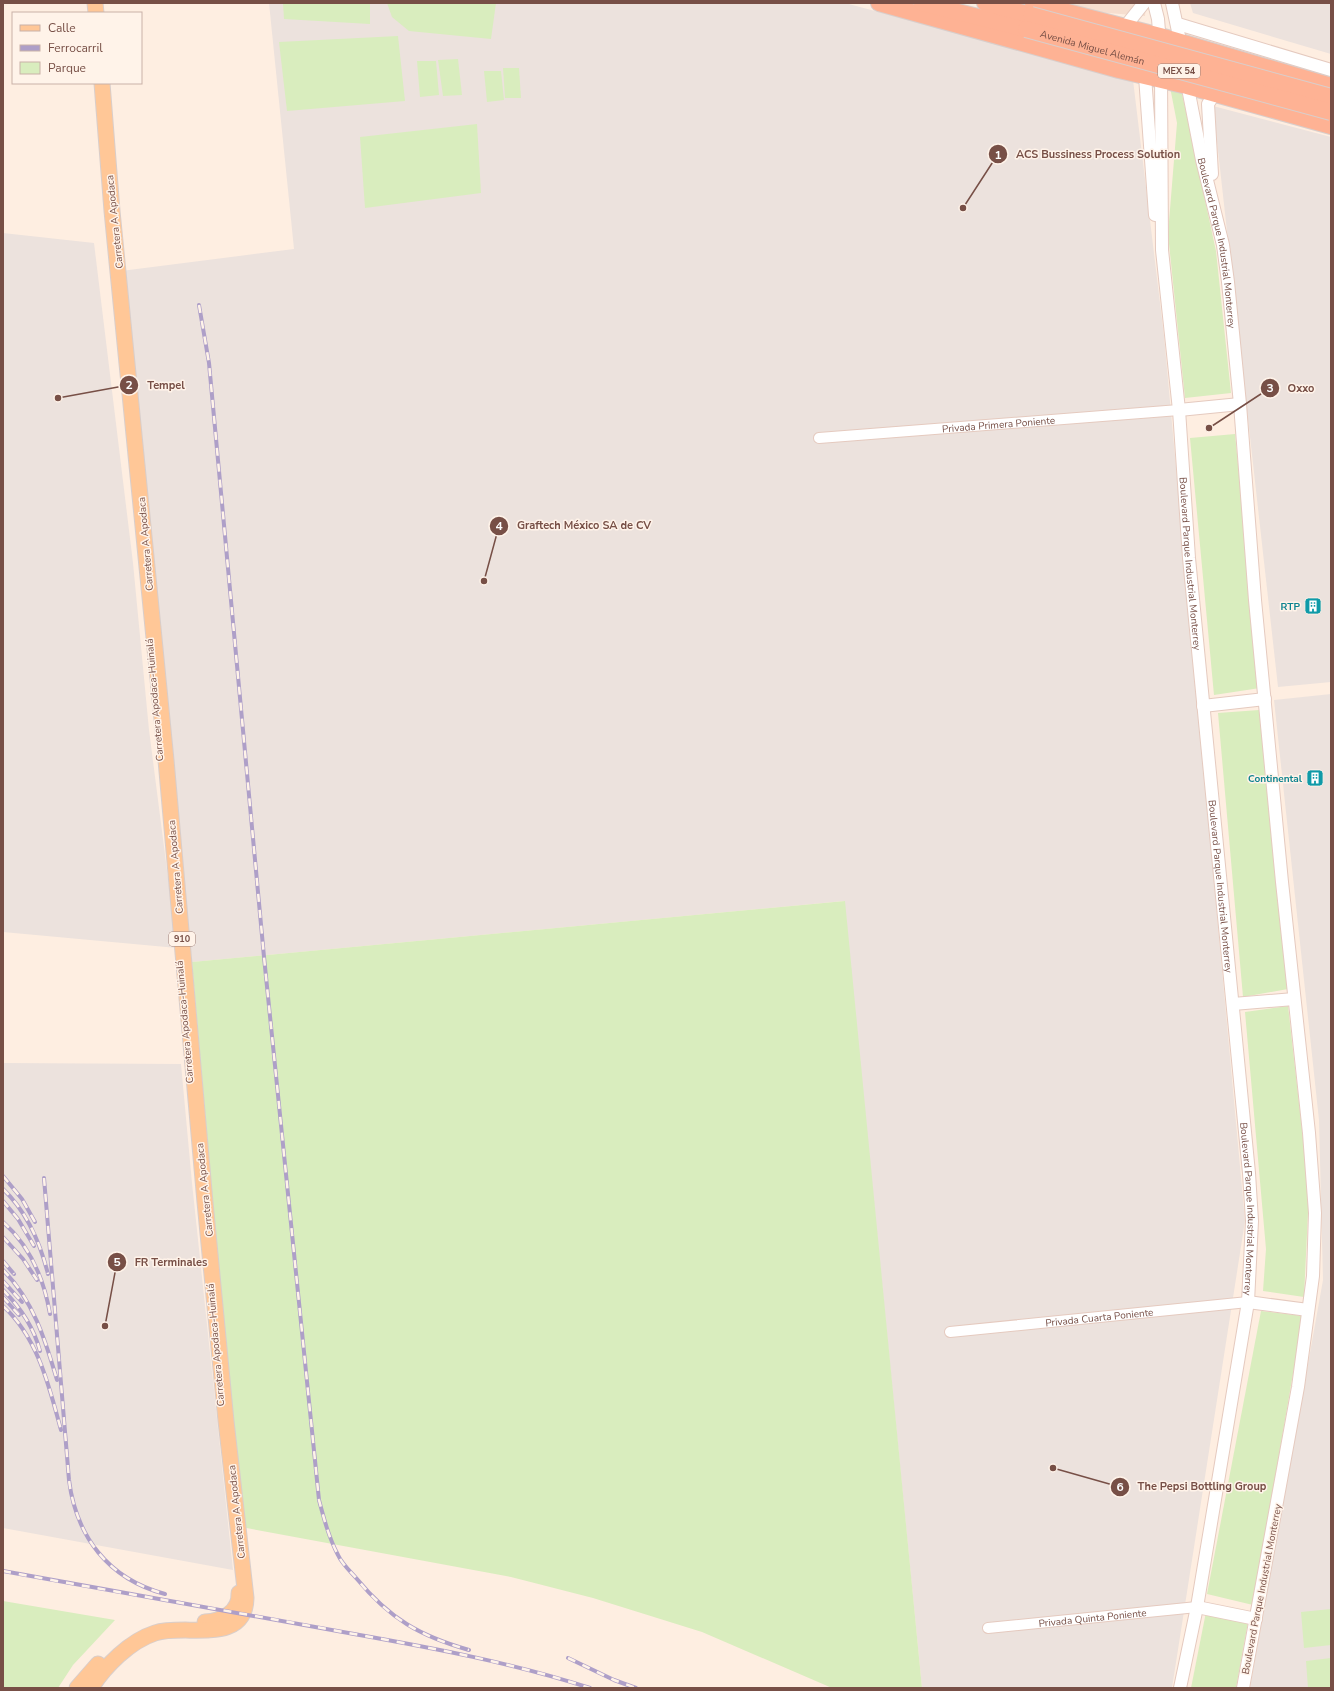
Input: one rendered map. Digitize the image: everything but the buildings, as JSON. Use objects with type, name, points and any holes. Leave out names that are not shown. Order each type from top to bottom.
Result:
[{"type":"highway","points":[[879,3],[1119,70],[1217,94],[1331,126]]},
{"type":"highway","name":"Avenida Miguel Alemán","points":[[922,3],[1030,16],[1331,112]]},
{"type":"highway","name":"Avenida Miguel Alemán","points":[[985,3],[1331,97]]},
{"type":"highway","points":[[1030,16],[1124,28],[1160,36],[1331,86]]},
{"type":"highway","points":[[1119,70],[1125,61],[1128,48],[1124,28]]},
{"type":"highway","points":[[1217,94],[1207,85],[1204,79],[1204,69],[1211,59],[1219,55],[1228,56]]},
{"type":"main road","name":"Carretera Apodaca-Huinalá","points":[[77,1688],[107,1655],[138,1632],[164,1623],[210,1621],[223,1618],[234,1610],[240,1596],[214,1347],[97,84]]},
{"type":"main road","name":"Carretera A Apodaca","points":[[91,1688],[116,1659],[142,1638],[163,1630],[204,1630],[228,1627],[241,1617],[246,1607],[200,1150],[166,760],[112,211],[102,84]]},
{"type":"street","points":[[1124,28],[1144,3]]},
{"type":"street","name":"Boulevard Parque Industrial Monterrey","points":[[1154,3],[1160,36],[1162,250],[1179,410],[1189,558],[1251,1196],[1252,1233],[1248,1302],[1197,1607],[1180,1688]]},
{"type":"street","name":"Boulevard Parque Industrial Monterrey","points":[[1172,3],[1182,42],[1186,86],[1223,245],[1240,404],[1265,699],[1294,999],[1309,1132],[1315,1213],[1313,1276],[1295,1402],[1242,1688]]},
{"type":"street","points":[[1178,24],[1331,70]]},
{"type":"street","points":[[1145,76],[1154,208],[1162,250]]},
{"type":"street","points":[[1305,79],[1331,76]]},
{"type":"street","points":[[1216,211],[1208,121],[1208,104],[1217,94]]},
{"type":"street","points":[[1179,410],[1240,404]]},
{"type":"street","name":"Privada Primera Poniente","points":[[819,438],[1179,410]]},
{"type":"street","points":[[1203,706],[1265,699]]},
{"type":"street","points":[[1233,1004],[1294,999]]},
{"type":"street","points":[[1248,1302],[1308,1310]]},
{"type":"street","name":"Privada Cuarta Poniente","points":[[950,1332],[1248,1302]]},
{"type":"street","points":[[1197,1607],[1256,1618]]},
{"type":"street","name":"Privada Quinta Poniente","points":[[988,1628],[1197,1607]]},
{"type":"shaded area","points":[[269,3],[845,3],[1133,80],[1164,336],[1245,1221],[1172,1688],[922,1688],[844,901],[192,962],[121,271],[294,249]]},
{"type":"shaded area","points":[[1054,3],[1146,3],[1145,16],[1084,11]]},
{"type":"shaded area","points":[[1190,3],[1331,3],[1331,54],[1193,13]]},
{"type":"shaded area","points":[[1213,106],[1331,137],[1331,682],[1278,687]]},
{"type":"shaded area","points":[[3,233],[94,243],[133,563],[149,730],[177,948],[3,932]]},
{"type":"shaded area","points":[[1331,694],[1331,1688],[1250,1688],[1323,1280],[1319,1120],[1274,700]]},
{"type":"shaded area","points":[[3,1063],[181,1064],[192,1183],[233,1570],[3,1528]]},
{"type":"green space","points":[[283,3],[370,3],[370,24],[284,19]]},
{"type":"green space","points":[[387,3],[496,3],[491,39],[409,31],[392,17]]},
{"type":"green space","points":[[398,36],[405,101],[287,111],[279,42]]},
{"type":"green space","points":[[458,59],[462,95],[443,96],[438,60]]},
{"type":"green space","points":[[417,61],[436,61],[439,95],[420,97]]},
{"type":"green space","points":[[503,68],[519,68],[521,98],[505,98]]},
{"type":"green space","points":[[484,71],[501,71],[504,100],[487,102]]},
{"type":"green space","points":[[1170,87],[1181,89],[1216,251],[1231,393],[1185,398],[1168,234],[1177,123]]},
{"type":"green space","points":[[477,124],[481,193],[365,208],[360,137]]},
{"type":"green space","points":[[1235,434],[1260,688],[1214,695],[1190,438]]},
{"type":"green space","points":[[1259,710],[1288,989],[1243,997],[1218,713]]},
{"type":"green space","points":[[845,901],[922,1688],[832,1688],[702,1632],[593,1598],[511,1577],[241,1527],[192,962]]},
{"type":"green space","points":[[1288,1006],[1309,1191],[1304,1297],[1263,1291],[1266,1249],[1245,1012]]},
{"type":"green space","points":[[1261,1311],[1303,1316],[1253,1605],[1207,1594]]},
{"type":"green space","points":[[3,1601],[115,1620],[73,1665],[58,1688],[3,1688]]},
{"type":"green space","points":[[1331,1609],[1331,1645],[1304,1648],[1301,1612]]},
{"type":"green space","points":[[1206,1612],[1248,1622],[1236,1688],[1191,1688]]},
{"type":"green space","points":[[1331,1658],[1331,1688],[1308,1688],[1306,1661]]},
{"type":"railway","points":[[199,305],[209,363],[264,957],[319,1500],[329,1535],[335,1549],[347,1568],[369,1593],[394,1615],[421,1632],[435,1639],[469,1650]]},
{"type":"railway","points":[[3,1176],[22,1199],[35,1222]]},
{"type":"railway","points":[[44,1178],[69,1480],[73,1500],[87,1537],[111,1566],[127,1578],[145,1587],[165,1594]]},
{"type":"railway","points":[[3,1189],[19,1207],[32,1228],[41,1250],[48,1274]]},
{"type":"railway","points":[[3,1201],[18,1219],[34,1246]]},
{"type":"railway","points":[[3,1222],[13,1231],[28,1252],[40,1276],[50,1314]]},
{"type":"railway","points":[[3,1237],[23,1259],[37,1280]]},
{"type":"railway","points":[[3,1261],[14,1274]]},
{"type":"railway","points":[[3,1270],[22,1294],[37,1321],[57,1380]]},
{"type":"railway","points":[[3,1281],[22,1302]]},
{"type":"railway","points":[[3,1290],[26,1318],[40,1351]]},
{"type":"railway","points":[[3,1297],[19,1315]]},
{"type":"railway","points":[[3,1306],[15,1319],[34,1348],[47,1380],[61,1430]]},
{"type":"railway","points":[[3,1571],[443,1651],[532,1671],[590,1688]]},
{"type":"railway","points":[[568,1658],[614,1680],[636,1688]]},
{"type":"place","name":"ACS Bussiness Process Solution","points":[[963,208]]},
{"type":"place","name":"Tempel","points":[[58,398]]},
{"type":"place","name":"Oxxo","points":[[1209,428]]},
{"type":"place","name":"Graftech México SA de CV","points":[[484,581]]},
{"type":"place","name":"RTP","points":[[1313,606]]},
{"type":"place","name":"Continental","points":[[1315,778]]},
{"type":"place","name":"FR Terminales","points":[[105,1326]]},
{"type":"place","name":"The Pepsi Bottling Group","points":[[1053,1468]]}]
